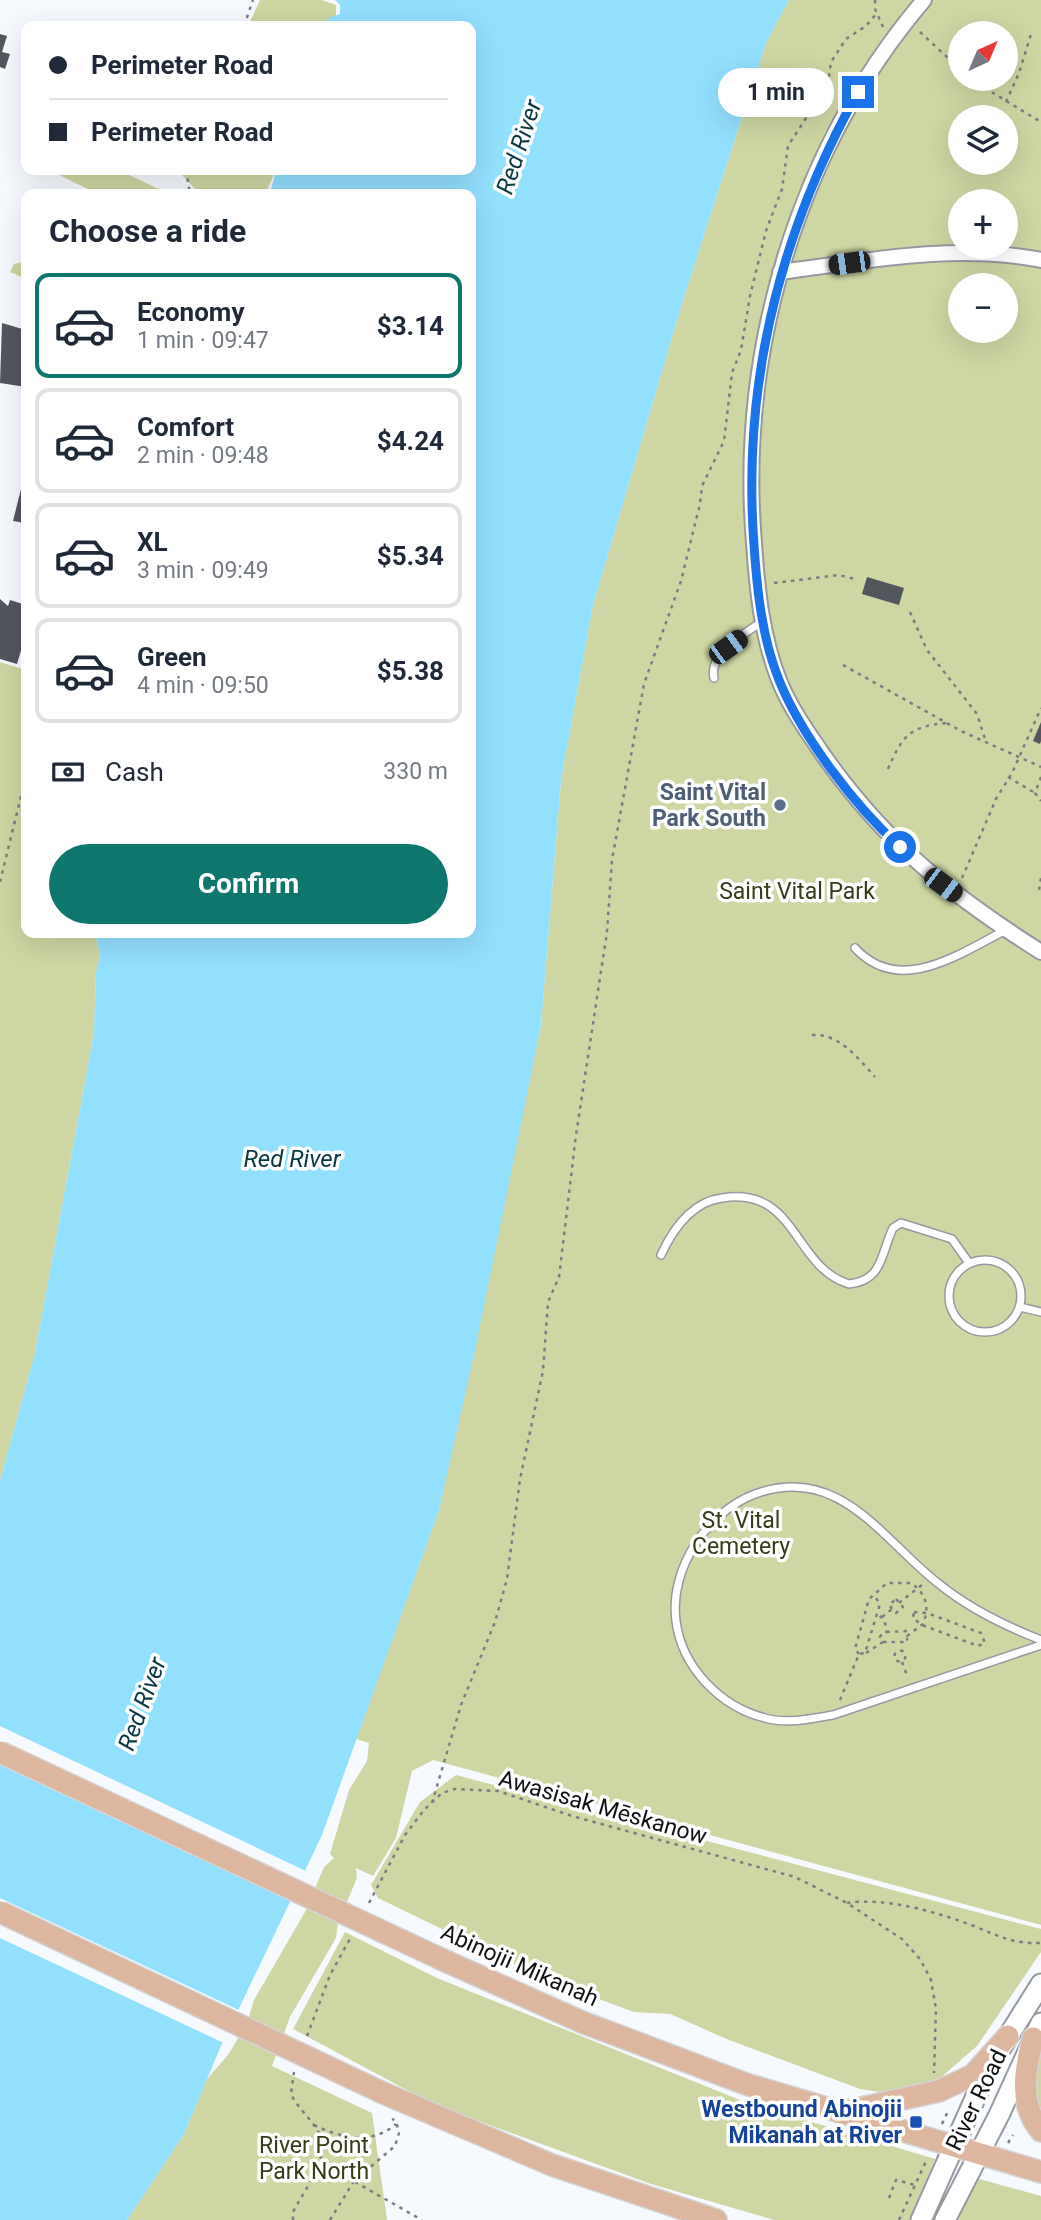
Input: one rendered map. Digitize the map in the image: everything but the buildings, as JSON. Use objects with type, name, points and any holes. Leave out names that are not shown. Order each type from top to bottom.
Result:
[{"type":"main road","name":"Abinojii Mikanah","points":[[0,1752],[441,1959],[633,2042],[837,2113],[1041,2172]]},
{"type":"main road","points":[[0,1912],[381,2092],[552,2165],[716,2220]]},
{"type":"main road","points":[[1037,2031],[1024,2071],[1027,2102],[1034,2122],[1041,2131]]},
{"type":"main road","points":[[837,2113],[939,2091],[973,2075],[1008,2036]]},
{"type":"street","points":[[924,0],[870,70],[834,136],[800,211],[780,272],[762,356],[752,427],[751,510],[757,586],[763,621],[779,680],[808,734],[844,785],[884,833],[955,894],[1041,952]]},
{"type":"street","points":[[780,272],[952,253],[1015,255],[1041,260]]},
{"type":"street","name":"River Road","points":[[921,2220],[943,2144],[1041,1984]]},
{"type":"street","name":"River Road","points":[[946,2220],[999,2115],[1037,2031]]},
{"type":"lane","points":[[715,678],[713,671],[718,659],[728,647],[763,621]]},
{"type":"lane","points":[[855,948],[878,965],[922,970],[1006,930]]},
{"type":"lane","points":[[662,1255],[670,1236],[684,1218],[712,1199],[726,1197],[754,1198],[768,1205],[791,1224],[826,1274],[849,1284],[872,1277],[880,1265],[893,1228],[901,1223],[952,1239],[969,1263]]},
{"type":"lane","points":[[993,1260],[1004,1265],[1019,1283],[1020,1307],[1014,1317],[995,1331],[971,1330],[961,1324],[949,1303],[952,1279],[969,1263],[993,1260]]},
{"type":"lane","points":[[1020,1307],[1041,1312]]},
{"type":"lane","points":[[803,1488],[824,1492],[855,1507],[931,1577],[1001,1624],[1041,1642],[844,1712],[803,1721],[768,1719],[731,1705],[714,1692],[685,1650],[676,1622],[677,1595],[695,1544],[732,1505],[756,1494],[803,1488]]},
{"type":"path","points":[[246,21],[253,0]]},
{"type":"path","points":[[875,0],[877,13],[891,43]]},
{"type":"path","points":[[432,1803],[461,1705],[495,1622],[507,1579],[518,1491],[543,1371],[548,1302],[561,1266],[578,1125],[607,932],[612,860],[645,684],[681,581],[702,486],[724,442],[732,373],[741,350],[750,296],[766,231],[782,189],[788,146],[828,84],[831,62],[846,39],[866,26],[877,13]]},
{"type":"path","points":[[907,20],[948,58]]},
{"type":"path","points":[[1006,102],[1019,73],[1032,31]]},
{"type":"path","points":[[989,91],[1041,122]]},
{"type":"path","points":[[757,586],[839,575],[855,579]]},
{"type":"path","points":[[910,612],[927,650],[977,714],[986,741]]},
{"type":"path","points":[[843,665],[947,723],[1041,767]]},
{"type":"path","points":[[955,894],[1041,708]]},
{"type":"path","points":[[888,768],[902,738],[930,725],[947,723]]},
{"type":"path","points":[[1035,793],[1041,777]]},
{"type":"path","points":[[1008,778],[1035,793],[1041,801]]},
{"type":"path","points":[[0,883],[21,797]]},
{"type":"path","points":[[1039,890],[1041,878]]},
{"type":"path","points":[[812,1035],[825,1034],[850,1049],[875,1077]]},
{"type":"path","points":[[882,1617],[892,1609],[889,1605],[896,1599],[899,1603],[931,1577]]},
{"type":"path","points":[[859,1654],[855,1649],[869,1599],[887,1583],[911,1583],[925,1598],[927,1613],[922,1625],[907,1636]]},
{"type":"path","points":[[865,1653],[877,1614],[879,1599],[874,1595]]},
{"type":"path","points":[[914,1612],[927,1613],[981,1633],[985,1643],[978,1646],[922,1625],[913,1615],[914,1612]]},
{"type":"path","points":[[877,1614],[882,1617],[887,1632]]},
{"type":"path","points":[[859,1654],[883,1642],[907,1642],[907,1631],[883,1632],[880,1637],[883,1642]]},
{"type":"path","points":[[900,1643],[900,1651],[895,1658],[902,1661],[912,1688]]},
{"type":"path","points":[[900,1651],[905,1655],[902,1661]]},
{"type":"path","points":[[844,1712],[841,1692],[859,1654]]},
{"type":"path","name":"Awasisak Mēskanow","points":[[369,1903],[405,1835],[442,1793],[455,1789],[498,1791],[572,1816],[795,1877],[847,1903],[902,1939],[920,1959],[931,1980],[936,2009],[934,2078]]},
{"type":"path","points":[[847,1903],[862,1901],[935,1913],[1006,1941],[1041,1943]]},
{"type":"path","points":[[304,2047],[330,1975],[356,1927]]},
{"type":"path","points":[[293,2220],[293,2212],[321,2155],[319,2133],[291,2094],[295,2070]]},
{"type":"path","points":[[899,2220],[915,2185],[943,2144],[948,2110]]},
{"type":"path","points":[[330,2220],[354,2181],[395,2146],[399,2133],[397,2124],[385,2115]]},
{"type":"path","points":[[311,2124],[344,2136],[368,2137],[379,2136],[397,2124]]},
{"type":"path","points":[[889,2198],[896,2180],[915,2185]]},
{"type":"path","points":[[354,2181],[422,2220]]},
{"type":"green space","points":[[260,0],[322,0],[336,5],[336,15],[329,21],[250,21]]},
{"type":"green space","points":[[789,0],[1041,0],[1041,1925],[433,1760],[412,1771],[396,1838],[373,1876],[356,1868],[357,1878],[338,1923],[336,1938],[290,2017],[272,2066],[372,2113],[387,2220],[127,2220],[184,2134],[207,2079],[228,2055],[247,2023],[254,2000],[305,1912],[324,1867],[334,1858],[330,1854],[349,1790],[367,1761],[369,1743],[356,1739],[439,1510],[541,1025],[561,780],[593,605],[683,300],[766,43]]},
{"type":"green space","points":[[59,175],[129,175],[159,189],[88,189]]},
{"type":"green space","points":[[182,175],[274,175],[267,189],[195,189]]},
{"type":"green space","points":[[21,262],[21,277],[10,272],[14,264]]},
{"type":"green space","points":[[0,662],[21,668],[21,938],[96,938],[100,956],[96,972],[94,1033],[35,1353],[0,1481]]},
{"type":"green space","points":[[456,1775],[1041,1929],[1041,1952],[977,2046],[938,2080],[893,2094],[860,2089],[729,2040],[670,2014],[634,2012],[547,1980],[378,1898],[371,1885],[420,1802]]},
{"type":"green space","points":[[345,1932],[437,1978],[745,2102],[935,2159],[909,2220],[774,2220],[651,2184],[435,2105],[293,2029]]},
{"type":"green space","points":[[1041,2041],[1041,2118],[1032,2076]]},
{"type":"green space","points":[[976,2178],[1041,2196],[1041,2220],[958,2220]]},
{"type":"water","name":"Red River","points":[[335,0],[789,0],[766,43],[683,300],[593,605],[561,780],[541,1025],[475,1350],[439,1510],[322,1835],[220,2048],[184,2134],[127,2220],[0,2220],[0,1481],[35,1353],[94,1033],[96,972],[100,956],[96,938],[476,938],[476,189],[271,189],[275,175],[476,175],[476,21],[327,21],[328,18],[340,14],[340,5]]},
{"type":"pier","points":[[0,1726],[308,1872],[293,1902],[0,1765]]},
{"type":"pier","points":[[0,1898],[241,2011],[226,2044],[0,1938]]},
{"type":"place","name":"Saint Vital Park South","points":[[780,805]]},
{"type":"place","name":"Westbound Abinojii Mikanah at River","points":[[916,2122]]},
{"type":"route","points":[[858,92],[834,136],[800,211],[780,272],[754,404],[751,510],[757,589],[779,680],[808,734],[844,785],[884,833],[900,847]]},
{"type":"park label","name":"Saint Vital Park","points":[[797,891]]},
{"type":"park label","name":"St. Vital Cemetery","points":[[741,1533]]},
{"type":"park label","name":"River Point Park North","points":[[314,2158]]}]
